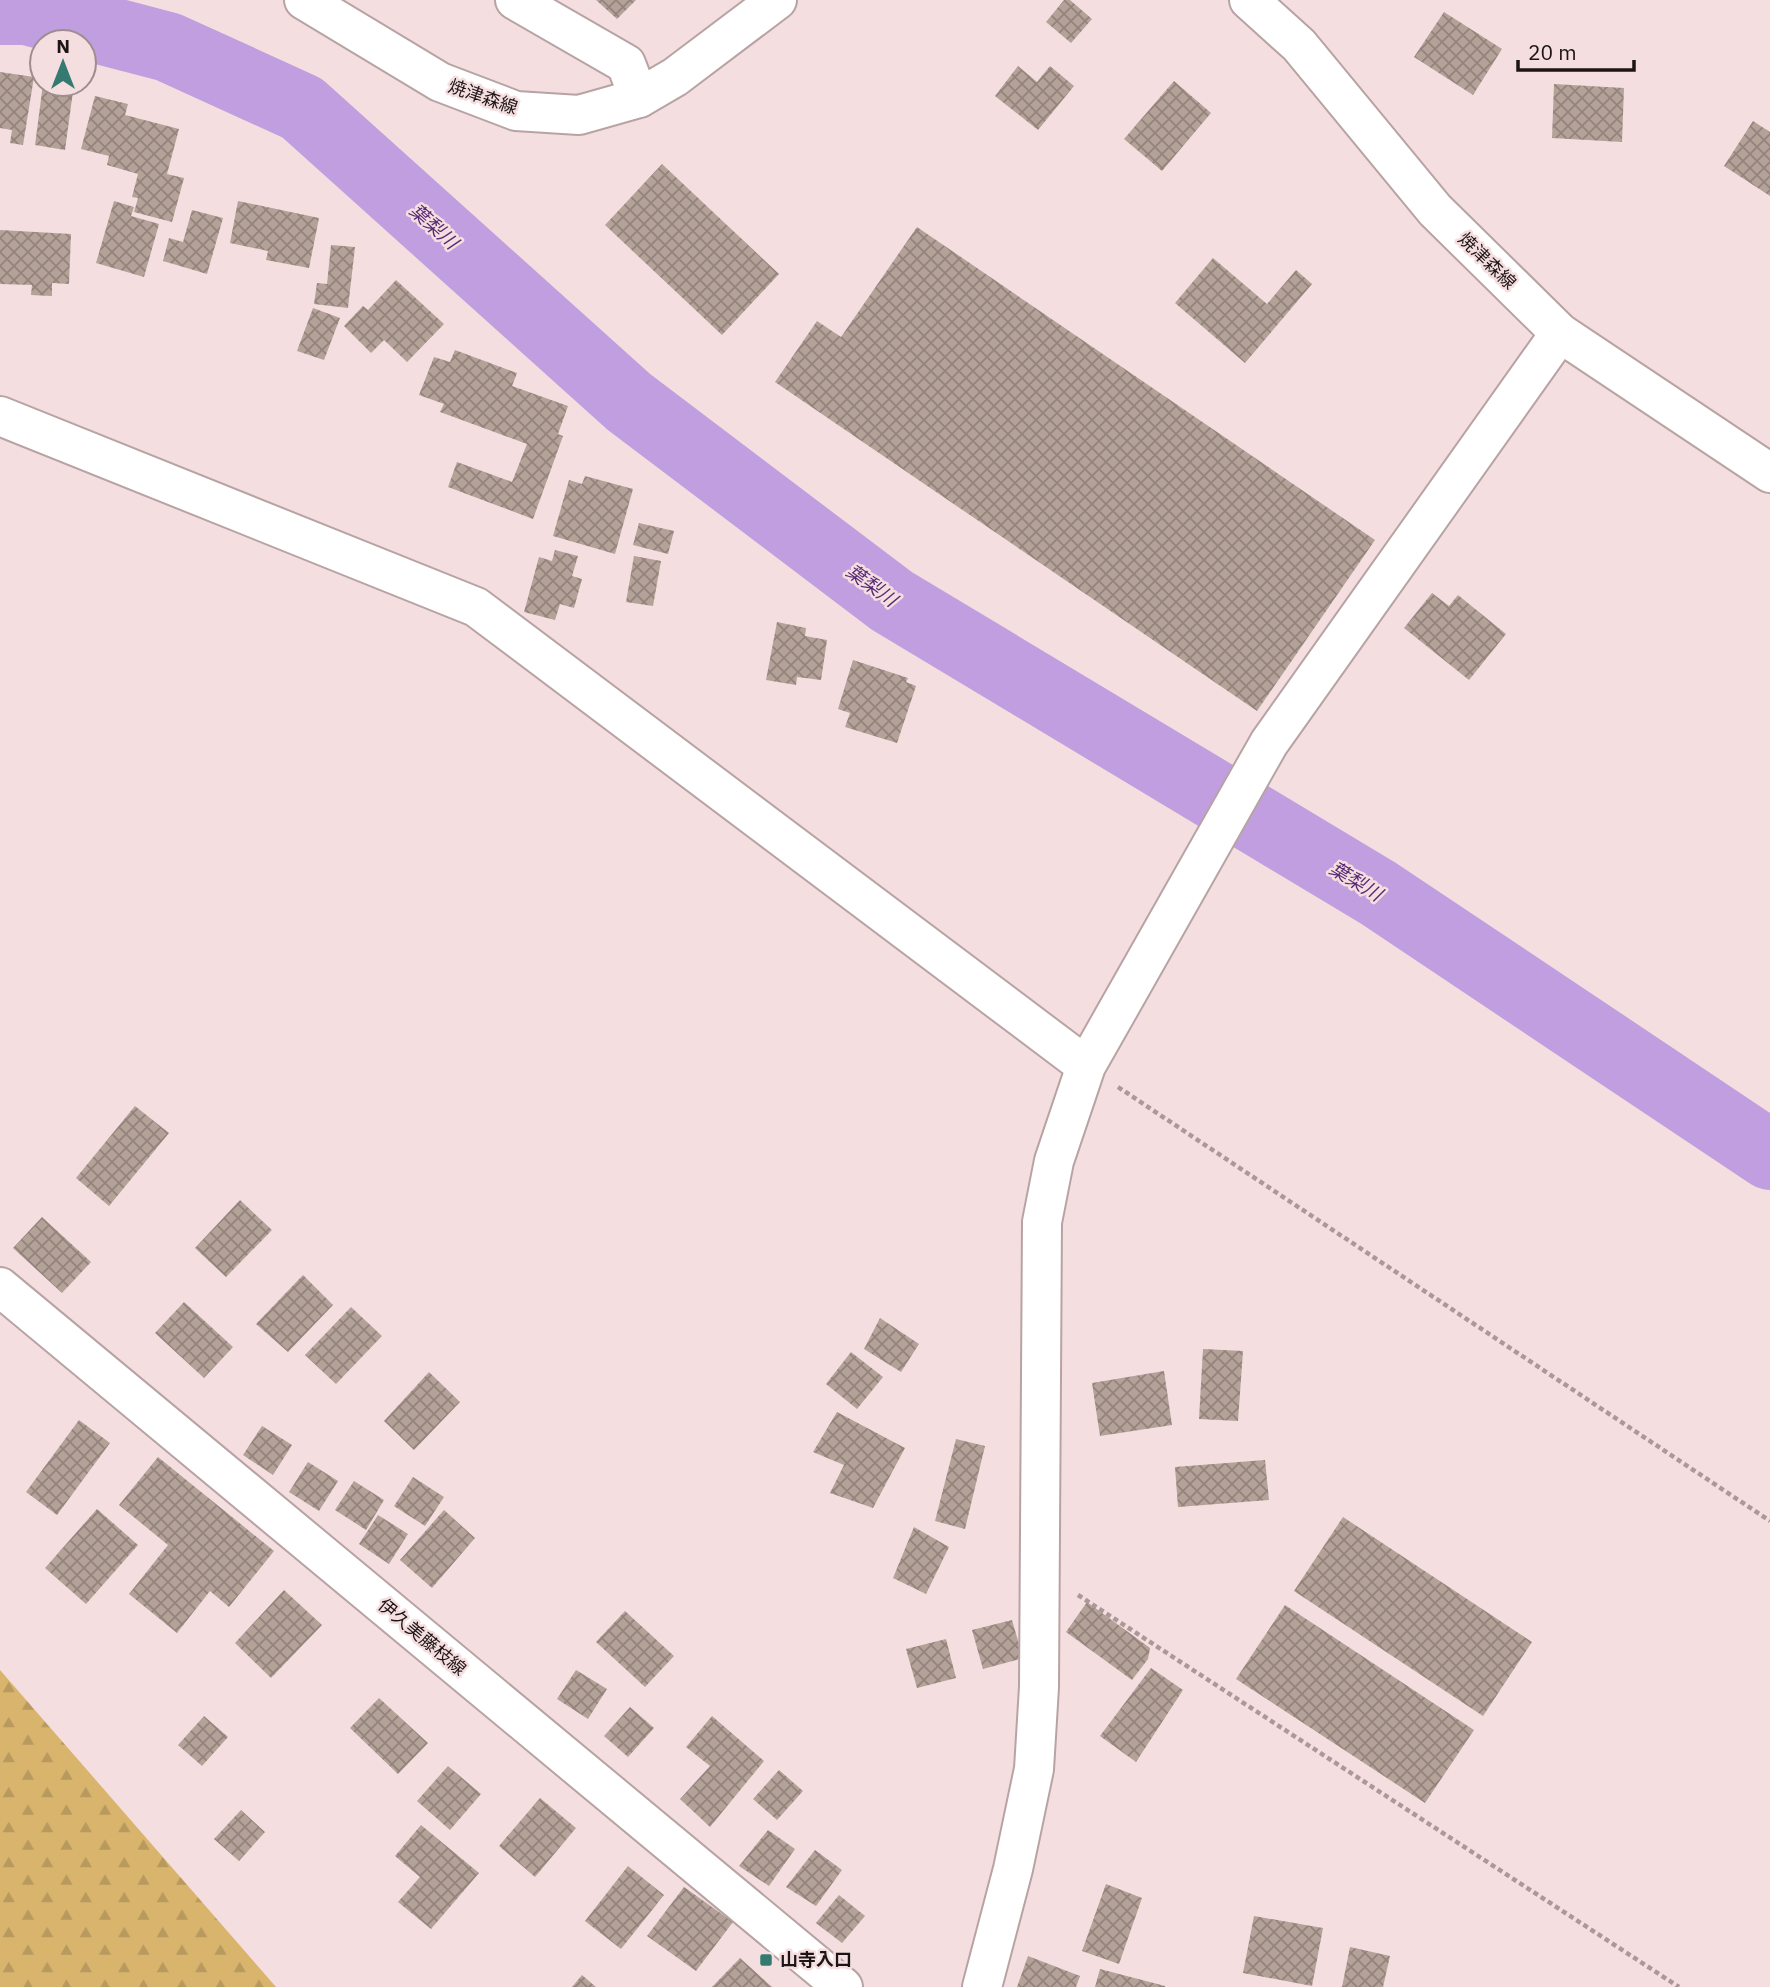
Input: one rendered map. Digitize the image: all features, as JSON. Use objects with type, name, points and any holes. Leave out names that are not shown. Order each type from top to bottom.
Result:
[{"type":"street","name":"焼津森線","points":[[303,0],[440,82],[516,111],[579,115],[639,98],[675,76],[777,0]]},
{"type":"street","points":[[515,0],[626,64],[639,98]]},
{"type":"street","name":"焼津森線","points":[[1249,0],[1299,45],[1435,210],[1560,333],[1770,473]]},
{"type":"street","points":[[982,1987],[1013,1869],[1034,1769],[1039,1687],[1042,1222],[1054,1161],[1086,1066],[1269,744],[1560,333]]},
{"type":"street","points":[[0,416],[476,607],[1086,1066]]},
{"type":"street","name":"伊久美藤枝線","points":[[0,1287],[843,1987]]},
{"type":"path","points":[[1086,1066],[1770,1521]]},
{"type":"path","points":[[1040,1570],[1679,1987]]},
{"type":"green space","points":[[0,1670],[276,1987],[0,1987]]},
{"type":"building","points":[[596,0],[636,0],[617,19]]},
{"type":"building","points":[[1064,0],[1070,0],[1092,19],[1071,43],[1046,22]]},
{"type":"building","points":[[1444,12],[1502,49],[1473,95],[1414,57]]},
{"type":"building","points":[[1018,66],[1037,82],[1050,66],[1074,86],[1038,130],[995,96]]},
{"type":"building","points":[[0,72],[28,76],[28,98],[31,98],[23,145],[10,143],[12,130],[0,128]]},
{"type":"building","points":[[1174,81],[1211,113],[1162,171],[1124,139]]},
{"type":"building","points":[[1554,84],[1624,88],[1622,142],[1552,138]]},
{"type":"building","points":[[98,97],[128,104],[125,115],[179,129],[167,174],[184,178],[172,222],[134,212],[138,198],[132,197],[138,174],[107,165],[109,156],[81,149],[94,98]]},
{"type":"building","points":[[41,98],[72,98],[65,150],[35,145]]},
{"type":"building","points":[[1753,121],[1770,132],[1770,196],[1724,166]]},
{"type":"building","points":[[662,164],[779,274],[722,335],[605,225]]},
{"type":"building","points":[[114,201],[134,207],[131,216],[159,224],[144,277],[96,263]]},
{"type":"building","points":[[238,201],[319,218],[309,268],[266,260],[268,251],[230,243]]},
{"type":"building","points":[[192,210],[223,218],[207,274],[163,261],[169,238],[183,242]]},
{"type":"building","points":[[917,227],[1375,540],[1257,711],[775,382],[817,321],[841,337]]},
{"type":"building","points":[[0,230],[71,234],[69,284],[52,283],[52,296],[31,295],[32,285],[0,284]]},
{"type":"building","points":[[331,245],[355,247],[348,308],[314,304],[317,283],[327,284]]},
{"type":"building","points":[[1213,258],[1267,304],[1296,270],[1312,284],[1245,363],[1175,303]]},
{"type":"building","points":[[396,280],[444,324],[407,362],[384,340],[371,353],[344,326],[363,306],[368,310]]},
{"type":"building","points":[[313,308],[340,318],[324,360],[297,351]]},
{"type":"building","points":[[455,350],[517,373],[512,386],[568,406],[558,434],[563,436],[533,519],[448,487],[457,462],[512,482],[527,444],[440,412],[444,404],[419,395],[434,357],[450,362]]},
{"type":"building","points":[[585,476],[633,489],[615,554],[553,536],[569,480],[582,484]]},
{"type":"building","points":[[639,523],[674,531],[668,554],[633,545]]},
{"type":"building","points":[[555,550],[578,556],[572,576],[582,579],[574,608],[560,604],[555,620],[524,612],[539,557],[552,561]]},
{"type":"building","points":[[634,556],[661,561],[653,606],[626,602]]},
{"type":"building","points":[[1432,593],[1449,606],[1458,595],[1506,634],[1469,680],[1404,628]]},
{"type":"building","points":[[777,622],[806,628],[805,636],[827,640],[821,680],[797,677],[796,685],[766,680]]},
{"type":"building","points":[[853,660],[908,678],[906,682],[916,686],[897,743],[845,727],[850,713],[838,709]]},
{"type":"building","points":[[135,1106],[169,1133],[109,1206],[76,1178]]},
{"type":"building","points":[[240,1200],[272,1230],[226,1277],[195,1248]]},
{"type":"building","points":[[42,1217],[91,1262],[62,1293],[13,1248]]},
{"type":"building","points":[[303,1275],[333,1305],[288,1352],[256,1324]]},
{"type":"building","points":[[184,1302],[233,1347],[204,1378],[155,1333]]},
{"type":"building","points":[[351,1307],[382,1336],[336,1384],[305,1355]]},
{"type":"building","points":[[880,1318],[919,1344],[901,1372],[864,1349]]},
{"type":"building","points":[[1203,1349],[1243,1351],[1238,1421],[1199,1419]]},
{"type":"building","points":[[851,1352],[883,1377],[857,1409],[826,1384]]},
{"type":"building","points":[[1164,1371],[1172,1425],[1100,1436],[1092,1383]]},
{"type":"building","points":[[429,1372],[460,1402],[414,1450],[384,1421]]},
{"type":"building","points":[[837,1412],[905,1448],[873,1508],[830,1493],[844,1465],[813,1452]]},
{"type":"building","points":[[79,1420],[110,1443],[57,1515],[26,1492]]},
{"type":"building","points":[[262,1426],[292,1445],[273,1475],[243,1455]]},
{"type":"building","points":[[956,1439],[985,1446],[965,1529],[935,1521]]},
{"type":"building","points":[[158,1457],[274,1551],[229,1607],[210,1591],[177,1633],[129,1594],[168,1545],[119,1505]]},
{"type":"building","points":[[1265,1460],[1269,1500],[1178,1507],[1175,1467]]},
{"type":"building","points":[[308,1462],[338,1481],[319,1511],[289,1492]]},
{"type":"building","points":[[413,1477],[444,1497],[425,1526],[394,1506]]},
{"type":"building","points":[[354,1481],[384,1500],[366,1530],[335,1510]]},
{"type":"building","points":[[97,1509],[138,1545],[86,1604],[45,1568]]},
{"type":"building","points":[[444,1510],[475,1538],[432,1588],[400,1560]]},
{"type":"building","points":[[378,1515],[408,1534],[389,1564],[359,1544]]},
{"type":"building","points":[[1343,1517],[1532,1642],[1483,1716],[1294,1591]]},
{"type":"building","points":[[914,1527],[949,1547],[926,1594],[893,1578]]},
{"type":"building","points":[[284,1590],[322,1625],[271,1678],[235,1643]]},
{"type":"building","points":[[1087,1602],[1150,1648],[1148,1659],[1132,1680],[1066,1632]]},
{"type":"building","points":[[1285,1605],[1474,1730],[1425,1803],[1236,1679]]},
{"type":"building","points":[[625,1611],[674,1656],[645,1687],[596,1642]]},
{"type":"building","points":[[1012,1620],[1023,1658],[983,1669],[972,1630]]},
{"type":"building","points":[[946,1639],[956,1678],[917,1688],[906,1649]]},
{"type":"building","points":[[1151,1668],[1183,1690],[1136,1762],[1100,1736]]},
{"type":"building","points":[[576,1670],[607,1689],[588,1719],[557,1699]]},
{"type":"building","points":[[379,1698],[428,1743],[398,1774],[350,1728]]},
{"type":"building","points":[[630,1707],[654,1728],[628,1757],[604,1736]]},
{"type":"building","points":[[204,1716],[228,1737],[202,1766],[178,1745]]},
{"type":"building","points":[[712,1716],[764,1761],[710,1827],[680,1799],[710,1766],[686,1747]]},
{"type":"building","points":[[448,1766],[481,1794],[450,1830],[417,1801]]},
{"type":"building","points":[[779,1770],[803,1791],[777,1820],[753,1799]]},
{"type":"building","points":[[540,1798],[576,1828],[535,1877],[499,1846]]},
{"type":"building","points":[[241,1810],[265,1832],[239,1861],[214,1839]]},
{"type":"building","points":[[421,1825],[479,1873],[431,1929],[398,1902],[420,1877],[395,1856]]},
{"type":"building","points":[[768,1830],[795,1849],[769,1886],[739,1866]]},
{"type":"building","points":[[815,1850],[842,1870],[816,1906],[786,1887]]},
{"type":"building","points":[[628,1866],[664,1895],[621,1949],[585,1921]]},
{"type":"building","points":[[1106,1884],[1142,1898],[1119,1964],[1082,1951]]},
{"type":"building","points":[[684,1887],[733,1922],[696,1971],[647,1936]]},
{"type":"building","points":[[839,1895],[865,1916],[842,1943],[816,1923]]},
{"type":"building","points":[[1254,1916],[1323,1928],[1312,1986],[1243,1973]]},
{"type":"building","points":[[1350,1947],[1390,1956],[1383,1987],[1342,1987]]},
{"type":"building","points":[[1028,1956],[1080,1976],[1076,1987],[1017,1987]]},
{"type":"building","points":[[740,1958],[772,1987],[712,1987]]},
{"type":"building","points":[[1100,1969],[1165,1986],[1165,1987],[1095,1987]]},
{"type":"building","points":[[582,1975],[596,1987],[572,1987]]},
{"type":"waterway","name":"葉梨川","points":[[0,10],[26,10],[168,47],[302,108],[629,402],[892,601],[1378,893],[1770,1155]]},
{"type":"place","name":"山寺入口","points":[[766,1960]]}]
